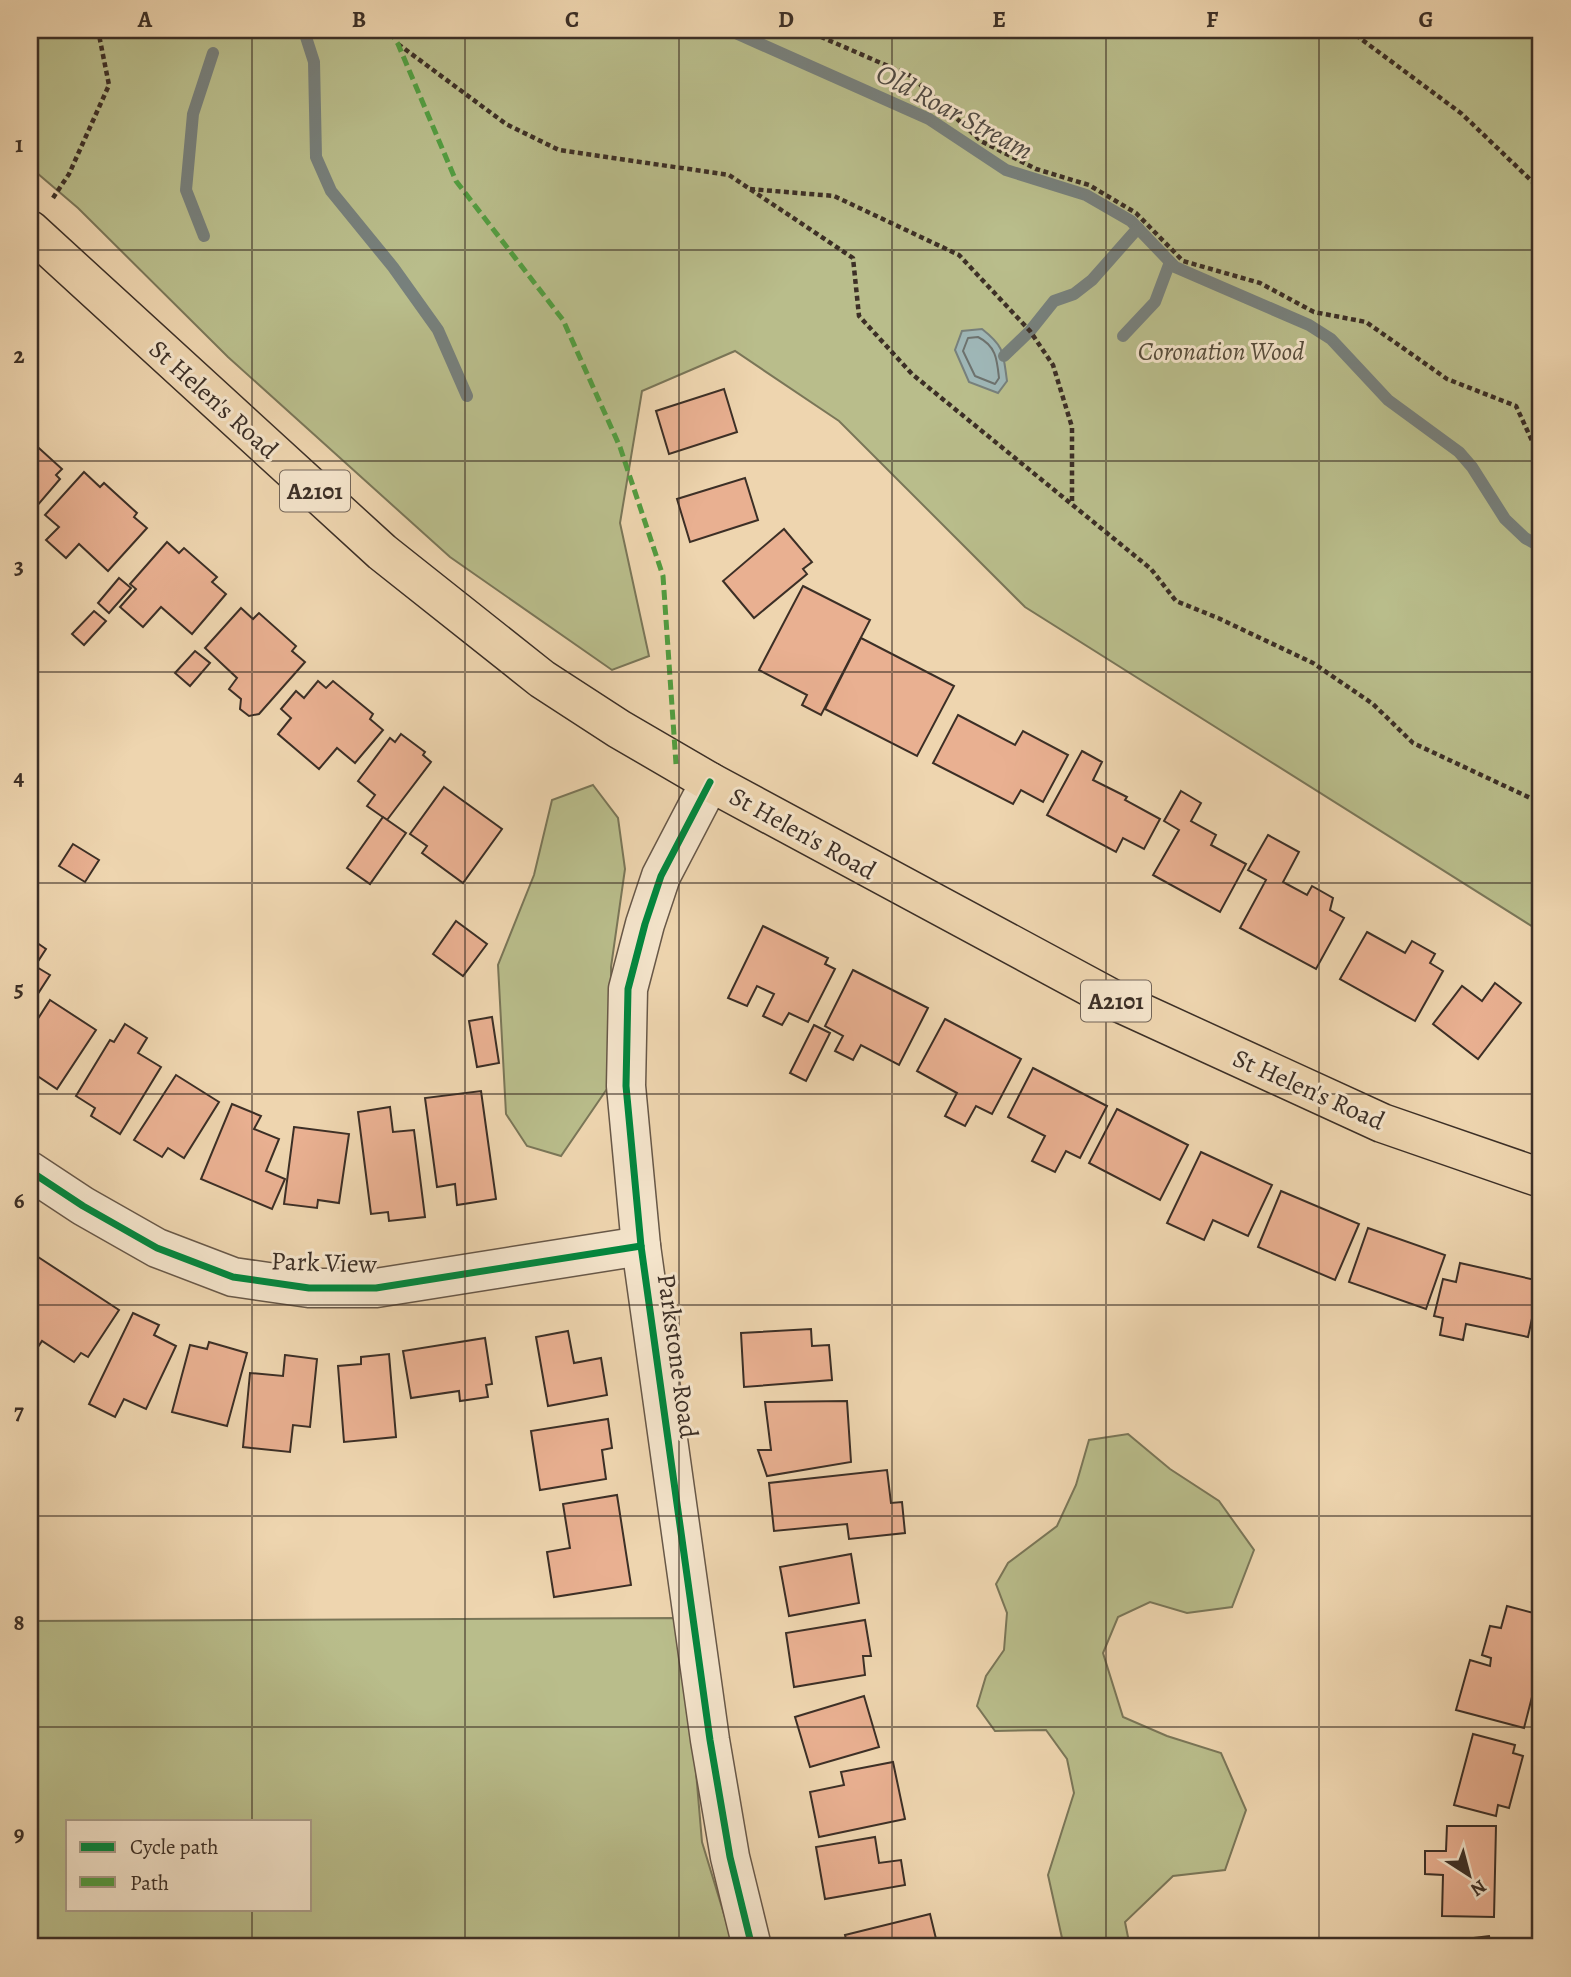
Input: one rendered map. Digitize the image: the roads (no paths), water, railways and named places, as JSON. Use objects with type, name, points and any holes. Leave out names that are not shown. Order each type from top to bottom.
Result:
[{"type":"main road","name":"St Helen's Road","points":[[30,230],[382,552],[542,679],[619,729],[710,782],[1119,1003],[1382,1123],[1541,1178]]},
{"type":"street","name":"Parkstone Road","points":[[710,782],[661,876],[628,989],[626,1086],[641,1246],[710,1740],[730,1857],[752,1947]]},
{"type":"street","name":"Park View","points":[[30,1171],[83,1206],[157,1248],[233,1277],[309,1288],[376,1288],[641,1246]]},
{"type":"water","points":[[982,329],[999,346],[1003,357],[1007,381],[998,393],[969,382],[955,350],[962,331]]},
{"type":"waterway","name":"Old Roar Stream","points":[[729,30],[929,119],[1006,170],[1086,195],[1131,221],[1175,267],[1309,325],[1331,339],[1388,400],[1459,452],[1472,467],[1505,519],[1525,538],[1541,547]]},
{"type":"waterway","points":[[305,34],[314,62],[316,157],[331,191],[393,267],[438,330],[467,396]]},
{"type":"waterway","points":[[204,236],[186,190],[193,114],[213,53]]},
{"type":"waterway","points":[[1004,356],[1030,331],[1054,301],[1074,294],[1092,280],[1138,228]]},
{"type":"waterway","points":[[1123,336],[1155,302],[1170,262]]},
{"type":"park label","name":"Coronation Wood","points":[[1221,351]]}]
